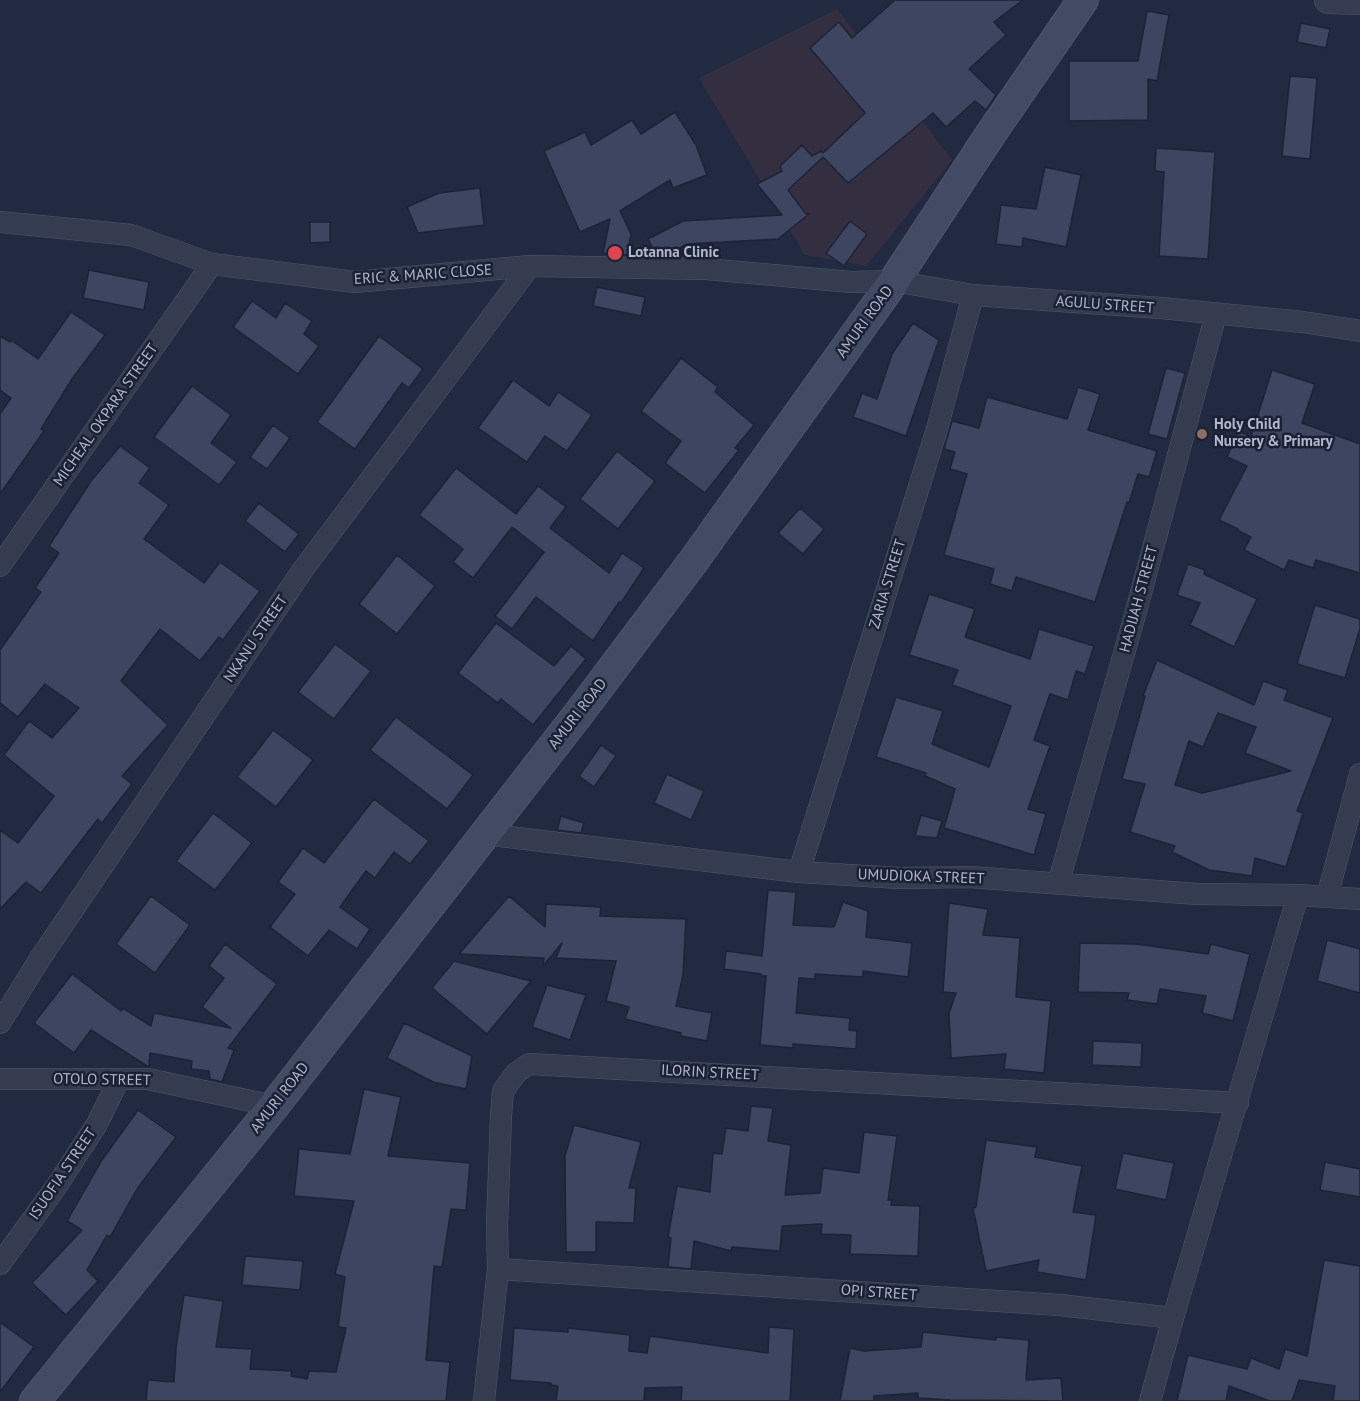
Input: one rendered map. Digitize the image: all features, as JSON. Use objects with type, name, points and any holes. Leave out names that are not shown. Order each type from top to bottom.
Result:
[{"type":"main road","name":"AMURI ROAD","points":[[35,1401],[274,1106],[686,572],[894,281],[990,135],[1083,0]]},
{"type":"street","points":[[1328,0],[1360,1]]},
{"type":"street","name":"ERIC & MARIC CLOSE","points":[[0,222],[131,235],[212,264],[355,282],[530,266],[706,269],[851,282]]},
{"type":"street","name":"MICHEAL OKPARA STREET","points":[[0,566],[212,264]]},
{"type":"street","name":"NKANU STREET","points":[[0,1023],[41,957],[302,571],[530,266]]},
{"type":"street","name":"AGULU STREET","points":[[851,282],[894,281],[973,295],[1303,322],[1360,331]]},
{"type":"street","name":"ZARIA STREET","points":[[799,872],[937,429],[973,295]]},
{"type":"street","name":"HADIJAH STREET","points":[[1058,884],[1135,615],[1216,314]]},
{"type":"street","points":[[1327,897],[1360,774]]},
{"type":"street","name":"UMUDIOKA STREET","points":[[484,834],[799,872],[899,878],[970,877],[1197,894],[1298,895],[1360,899]]},
{"type":"street","points":[[1150,1401],[1298,895]]},
{"type":"street","name":"ILORIN STREET","points":[[484,1401],[498,1269],[497,1224],[503,1091],[516,1073],[529,1064],[1238,1103]]},
{"type":"street","name":"OTOLO STREET","points":[[0,1079],[148,1079],[274,1106]]},
{"type":"street","name":"ISUOFIA STREET","points":[[0,1264],[56,1187],[97,1124],[119,1079]]},
{"type":"street","name":"OPI STREET","points":[[498,1269],[1060,1305],[1173,1318]]},
{"type":"shaded area","points":[[837,9],[952,160],[866,266],[805,255],[699,78]]},
{"type":"building","points":[[895,0],[1023,0],[994,22],[1006,35],[969,69],[996,95],[986,110],[975,101],[946,127],[933,113],[848,183],[823,157],[788,190],[806,214],[809,214],[778,239],[687,244],[666,256],[656,255],[648,239],[683,221],[782,215],[757,184],[782,171],[780,166],[802,145],[812,156],[821,151],[823,153],[865,113],[810,48],[839,22],[852,38]]},
{"type":"building","points":[[1147,11],[1169,15],[1157,81],[1148,79],[1148,120],[1069,121],[1069,61],[1138,61]]},
{"type":"building","points":[[1301,23],[1330,29],[1326,48],[1297,42]]},
{"type":"building","points":[[1290,76],[1317,78],[1310,159],[1282,156]]},
{"type":"building","points":[[675,112],[696,145],[707,175],[673,188],[670,180],[620,211],[631,234],[627,255],[603,253],[610,219],[580,232],[544,151],[585,132],[591,145],[632,120],[641,134]]},
{"type":"building","points":[[1156,148],[1215,152],[1208,259],[1159,256],[1164,172],[1155,171]]},
{"type":"building","points":[[1045,167],[1081,175],[1066,247],[1023,238],[1022,247],[996,244],[1001,205],[1036,209]]},
{"type":"building","points":[[480,188],[484,225],[418,233],[407,207],[439,193]]},
{"type":"building","points":[[850,221],[867,234],[844,266],[826,253]]},
{"type":"building","points":[[310,222],[330,222],[330,242],[310,243]]},
{"type":"building","points":[[89,270],[149,282],[144,310],[83,298]]},
{"type":"building","points":[[597,287],[645,297],[641,316],[593,306]]},
{"type":"building","points":[[252,301],[276,318],[285,303],[312,321],[304,334],[319,346],[298,374],[233,327]]},
{"type":"building","points":[[71,312],[105,335],[72,379],[41,429],[44,431],[0,494],[0,414],[11,398],[0,390],[0,336],[10,342],[11,340],[38,359]]},
{"type":"building","points":[[913,323],[939,340],[906,436],[853,417],[862,393],[877,399],[892,354]]},
{"type":"building","points":[[379,336],[423,369],[409,388],[402,383],[355,449],[317,422]]},
{"type":"building","points":[[681,358],[718,387],[715,392],[754,425],[735,448],[739,450],[705,493],[665,463],[681,441],[641,411]]},
{"type":"building","points":[[1166,368],[1185,373],[1167,439],[1148,434]]},
{"type":"building","points":[[1272,370],[1315,384],[1302,423],[1360,444],[1360,573],[1316,560],[1313,568],[1289,560],[1284,570],[1244,550],[1251,537],[1219,520],[1247,466],[1227,457],[1239,431],[1251,437]]},
{"type":"building","points":[[513,380],[549,406],[558,392],[592,415],[567,451],[545,436],[527,462],[478,428]]},
{"type":"building","points":[[192,386],[231,415],[211,443],[237,462],[219,485],[154,437]]},
{"type":"building","points":[[1078,387],[1100,394],[1088,430],[1157,451],[1149,477],[1138,474],[1095,602],[1016,577],[1012,591],[990,584],[994,569],[944,555],[967,474],[950,469],[955,452],[944,449],[952,421],[979,428],[987,397],[1067,419]]},
{"type":"building","points":[[273,425],[290,438],[267,469],[250,457]]},
{"type":"building","points":[[120,446],[150,468],[139,483],[169,505],[144,539],[204,583],[220,562],[260,591],[223,640],[219,637],[200,661],[160,629],[121,681],[168,725],[122,776],[132,784],[102,823],[98,819],[41,893],[26,882],[0,909],[0,830],[18,843],[54,796],[4,755],[29,721],[52,738],[79,708],[45,684],[18,717],[0,703],[0,650],[41,592],[35,588],[59,553],[49,546],[91,481]]},
{"type":"building","points":[[617,451],[655,481],[618,529],[580,499]]},
{"type":"building","points":[[456,468],[516,514],[538,486],[566,507],[550,528],[609,573],[622,553],[644,568],[593,641],[536,597],[512,629],[495,616],[544,552],[512,527],[473,578],[453,562],[463,549],[419,515]]},
{"type":"building","points":[[259,503],[299,534],[285,552],[245,521]]},
{"type":"building","points":[[800,508],[824,529],[803,554],[778,533]]},
{"type":"building","points":[[397,555],[435,586],[397,634],[359,604]]},
{"type":"building","points":[[1188,564],[1205,570],[1204,574],[1257,599],[1234,647],[1190,625],[1200,603],[1177,595]]},
{"type":"building","points":[[929,594],[975,609],[965,637],[1030,659],[1039,629],[1094,646],[1085,674],[1076,671],[1068,700],[1050,694],[1034,740],[1050,746],[1028,809],[1046,814],[1034,855],[944,828],[955,789],[925,776],[926,773],[876,757],[896,697],[943,711],[932,744],[989,767],[1011,706],[952,685],[958,670],[909,655]]},
{"type":"building","points":[[1315,605],[1360,619],[1360,628],[1345,678],[1297,664]]},
{"type":"building","points":[[496,623],[554,666],[571,646],[586,659],[533,725],[501,699],[498,703],[458,673]]},
{"type":"building","points":[[335,644],[371,671],[334,719],[298,692]]},
{"type":"building","points":[[1157,660],[1254,705],[1263,681],[1288,690],[1284,700],[1333,718],[1297,811],[1303,813],[1286,867],[1255,858],[1252,876],[1209,870],[1172,852],[1175,846],[1130,832],[1145,784],[1122,779],[1145,696],[1143,696]],"holes":[[[1218,713],[1256,727],[1245,753],[1291,771],[1202,793],[1175,785],[1189,741],[1203,747]]]},
{"type":"building","points":[[396,717],[473,775],[447,809],[370,750]]},
{"type":"building","points":[[273,730],[313,760],[276,807],[237,777]]},
{"type":"building","points":[[601,745],[616,756],[594,787],[579,776]]},
{"type":"building","points":[[667,774],[704,791],[691,820],[654,803]]},
{"type":"building","points":[[374,799],[429,841],[410,864],[394,852],[375,878],[366,871],[340,907],[370,929],[357,949],[329,930],[308,956],[270,927],[295,894],[278,882],[303,848],[324,863]]},
{"type":"building","points":[[213,813],[252,843],[215,890],[176,861]]},
{"type":"building","points":[[921,815],[942,821],[937,838],[915,836]]},
{"type":"building","points":[[561,816],[584,823],[581,833],[557,830]]},
{"type":"building","points":[[768,890],[796,892],[793,925],[834,927],[843,902],[868,911],[866,937],[912,943],[908,977],[863,971],[863,977],[815,974],[815,979],[799,978],[796,1013],[850,1018],[849,1030],[857,1031],[856,1049],[793,1044],[793,1048],[760,1045],[766,976],[724,969],[726,951],[762,956]]},
{"type":"building","points":[[151,896],[190,925],[155,973],[116,944]]},
{"type":"building","points":[[509,896],[545,927],[546,904],[601,907],[600,916],[686,919],[683,975],[676,1006],[712,1013],[707,1041],[681,1036],[681,1033],[625,1019],[629,1007],[606,1001],[616,961],[556,958],[562,943],[543,966],[544,958],[459,954]]},
{"type":"building","points":[[949,903],[988,909],[983,935],[1020,938],[1016,997],[1051,1001],[1044,1073],[1004,1069],[1006,1054],[951,1058],[949,1013],[956,993],[943,992]]},
{"type":"building","points":[[1327,940],[1360,949],[1360,993],[1317,981]]},
{"type":"building","points":[[1080,943],[1136,944],[1208,954],[1211,944],[1250,954],[1233,1021],[1202,1013],[1206,996],[1160,989],[1157,1004],[1127,1000],[1129,993],[1078,992]]},
{"type":"building","points":[[225,944],[277,984],[228,1048],[234,1050],[222,1082],[210,1079],[209,1071],[191,1069],[192,1061],[150,1053],[149,1066],[147,1066],[91,1030],[74,1053],[34,1023],[72,974],[121,1011],[123,1008],[151,1026],[154,1013],[231,1028],[202,1007],[224,978],[209,966]]},
{"type":"building","points":[[454,961],[531,981],[487,1034],[432,988]]},
{"type":"building","points":[[547,985],[586,995],[570,1040],[532,1027]]},
{"type":"building","points":[[404,1023],[472,1056],[466,1089],[433,1082],[387,1058]]},
{"type":"building","points":[[1093,1041],[1142,1043],[1141,1067],[1092,1065]]},
{"type":"building","points":[[364,1089],[401,1097],[388,1156],[470,1163],[466,1210],[451,1209],[442,1267],[434,1266],[426,1360],[450,1362],[446,1401],[146,1401],[148,1380],[174,1382],[176,1348],[184,1295],[223,1301],[216,1347],[252,1349],[250,1369],[292,1371],[291,1376],[307,1379],[309,1371],[336,1372],[346,1328],[338,1327],[345,1277],[335,1274],[354,1201],[294,1196],[299,1149],[350,1154]]},
{"type":"building","points":[[751,1106],[773,1108],[768,1141],[791,1145],[785,1195],[820,1193],[823,1168],[859,1173],[864,1132],[897,1136],[888,1200],[892,1200],[891,1205],[920,1206],[918,1256],[850,1254],[851,1235],[821,1234],[822,1224],[782,1226],[780,1251],[732,1247],[731,1251],[694,1241],[691,1269],[668,1267],[671,1238],[668,1237],[677,1186],[710,1192],[713,1153],[722,1154],[726,1128],[748,1131]]},
{"type":"building","points":[[138,1110],[176,1137],[137,1189],[110,1237],[107,1235],[87,1270],[98,1281],[66,1315],[32,1283],[82,1230],[67,1221],[102,1160]]},
{"type":"building","points":[[574,1125],[641,1142],[629,1188],[636,1188],[634,1223],[596,1222],[596,1252],[566,1252],[565,1156]]},
{"type":"building","points":[[986,1140],[1037,1147],[1035,1157],[1082,1166],[1073,1212],[1096,1215],[1086,1280],[1037,1272],[1039,1260],[986,1271],[973,1208],[976,1207]]},
{"type":"building","points":[[1123,1153],[1174,1163],[1166,1200],[1115,1189]]},
{"type":"building","points":[[1325,1162],[1360,1169],[1360,1197],[1320,1190]]},
{"type":"building","points":[[245,1256],[303,1261],[300,1290],[242,1285]]},
{"type":"building","points":[[1324,1260],[1360,1266],[1360,1401],[1333,1401],[1335,1386],[1299,1380],[1292,1401],[1270,1401],[1229,1386],[1226,1401],[1177,1401],[1188,1355],[1247,1369],[1251,1358],[1279,1369],[1285,1349],[1307,1356]]},
{"type":"building","points":[[0,1322],[34,1347],[0,1392]]},
{"type":"building","points":[[769,1327],[794,1329],[790,1401],[681,1401],[682,1387],[645,1388],[644,1401],[556,1401],[558,1386],[551,1385],[551,1383],[510,1380],[514,1328],[568,1332],[568,1328],[630,1335],[629,1351],[647,1353],[650,1336],[768,1353]]},
{"type":"building","points":[[923,1332],[996,1340],[996,1337],[1029,1340],[1026,1380],[1061,1378],[1063,1401],[951,1400],[918,1398],[918,1393],[874,1396],[874,1401],[840,1401],[850,1348],[864,1351],[921,1347]]},
{"type":"place","name":"Lotanna Clinic","points":[[615,253]]},
{"type":"place","name":"Holy Child Nursery & Primary","points":[[1202,434]]}]
